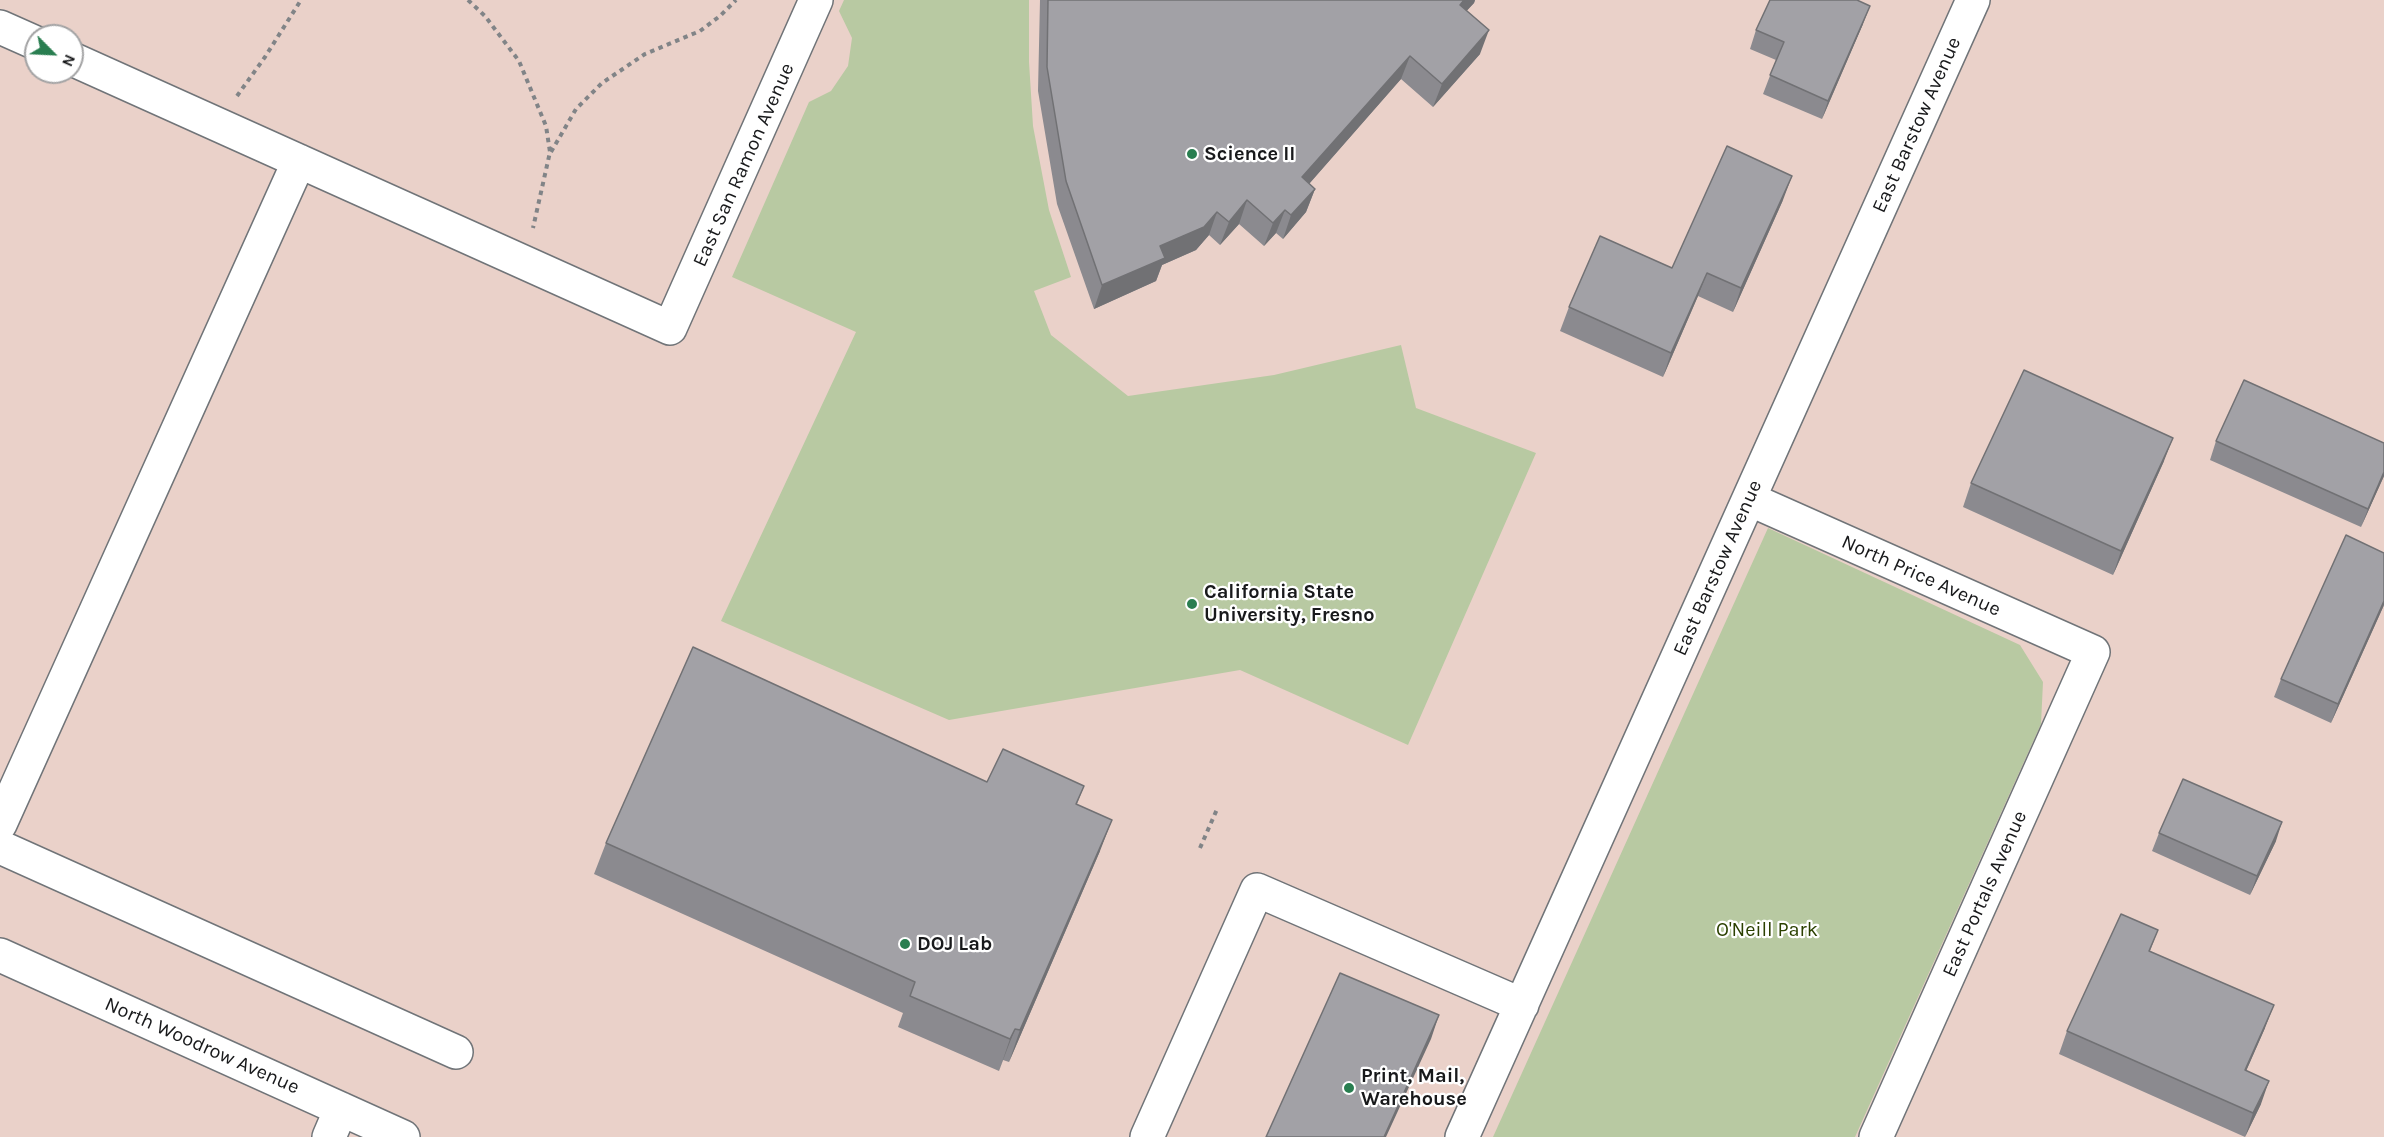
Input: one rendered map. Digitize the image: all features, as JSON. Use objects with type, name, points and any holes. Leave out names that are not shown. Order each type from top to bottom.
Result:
[{"type":"street","name":"East San Ramon Avenue","points":[[298,161],[670,328],[816,0]]},
{"type":"street","name":"East Barstow Avenue","points":[[1462,1137],[1973,0]]},
{"type":"street","points":[[0,27],[24,38]]},
{"type":"street","points":[[0,824],[298,161],[84,64]]},
{"type":"street","name":"North Price Avenue","points":[[1749,500],[2093,652]]},
{"type":"street","name":"East Portals Avenue","points":[[1876,1137],[2093,652]]},
{"type":"street","points":[[0,847],[456,1052]]},
{"type":"street","points":[[1147,1137],[1257,890],[1522,1005]]},
{"type":"street","name":"North Woodrow Avenue","points":[[0,955],[335,1123],[403,1137]]},
{"type":"path","points":[[233,102],[301,0]]},
{"type":"path","points":[[468,0],[485,16],[519,61],[546,126],[550,152]]},
{"type":"path","points":[[531,236],[550,152],[576,109],[602,83],[645,54],[700,31],[736,0]]},
{"type":"path","points":[[1200,848],[1218,807]]},
{"type":"shaded area","name":"California State University, Fresno","points":[[0,0],[2384,0],[2384,1137],[0,1137]]},
{"type":"green space","points":[[844,0],[1029,0],[1029,62],[1033,126],[1049,210],[1071,277],[1034,291],[1051,335],[1128,396],[1274,375],[1401,345],[1416,408],[1536,453],[1408,745],[1240,670],[949,720],[721,621],[856,332],[732,277],[809,102],[831,91],[848,66],[852,38],[839,11]]},
{"type":"green space","name":"O'Neill Park","points":[[1768,528],[2020,645],[2043,682],[2041,724],[1855,1137],[1493,1137]]},
{"type":"building","name":"Science II","points":[[1048,0],[1464,0],[1460,5],[1489,30],[1442,84],[1410,56],[1302,177],[1315,189],[1291,215],[1285,210],[1273,223],[1247,200],[1229,222],[1217,212],[1204,227],[1160,246],[1165,258],[1102,285],[1066,181],[1047,67]]},
{"type":"building","points":[[1770,0],[1857,0],[1870,6],[1828,101],[1770,75],[1784,42],[1756,30]]},
{"type":"building","points":[[1727,146],[1792,176],[1741,288],[1707,273],[1671,353],[1569,307],[1600,236],[1672,268]]},
{"type":"building","points":[[2024,370],[2173,438],[2121,551],[1971,483]]},
{"type":"building","points":[[2244,380],[2384,443],[2384,472],[2368,509],[2216,441]]},
{"type":"building","points":[[2346,535],[2384,553],[2384,601],[2338,704],[2281,679]]},
{"type":"building","name":"DOJ Lab","points":[[693,647],[987,782],[1003,749],[1084,786],[1076,804],[1112,820],[1020,1030],[1015,1029],[1010,1039],[910,996],[915,982],[606,843]]},
{"type":"building","points":[[2183,779],[2282,822],[2257,876],[2159,833]]},
{"type":"building","points":[[2121,914],[2158,930],[2149,951],[2274,1005],[2245,1070],[2269,1081],[2253,1113],[2067,1031]]},
{"type":"building","name":"Print, Mail, Warehouse","points":[[1340,973],[1439,1015],[1384,1137],[1266,1137]]},
{"type":"place","name":"Science II","points":[[1192,154]]},
{"type":"place","name":"California State University, Fresno","points":[[1192,604]]},
{"type":"place","name":"DOJ Lab","points":[[905,944]]},
{"type":"place","name":"Print, Mail, Warehouse","points":[[1349,1088]]}]
